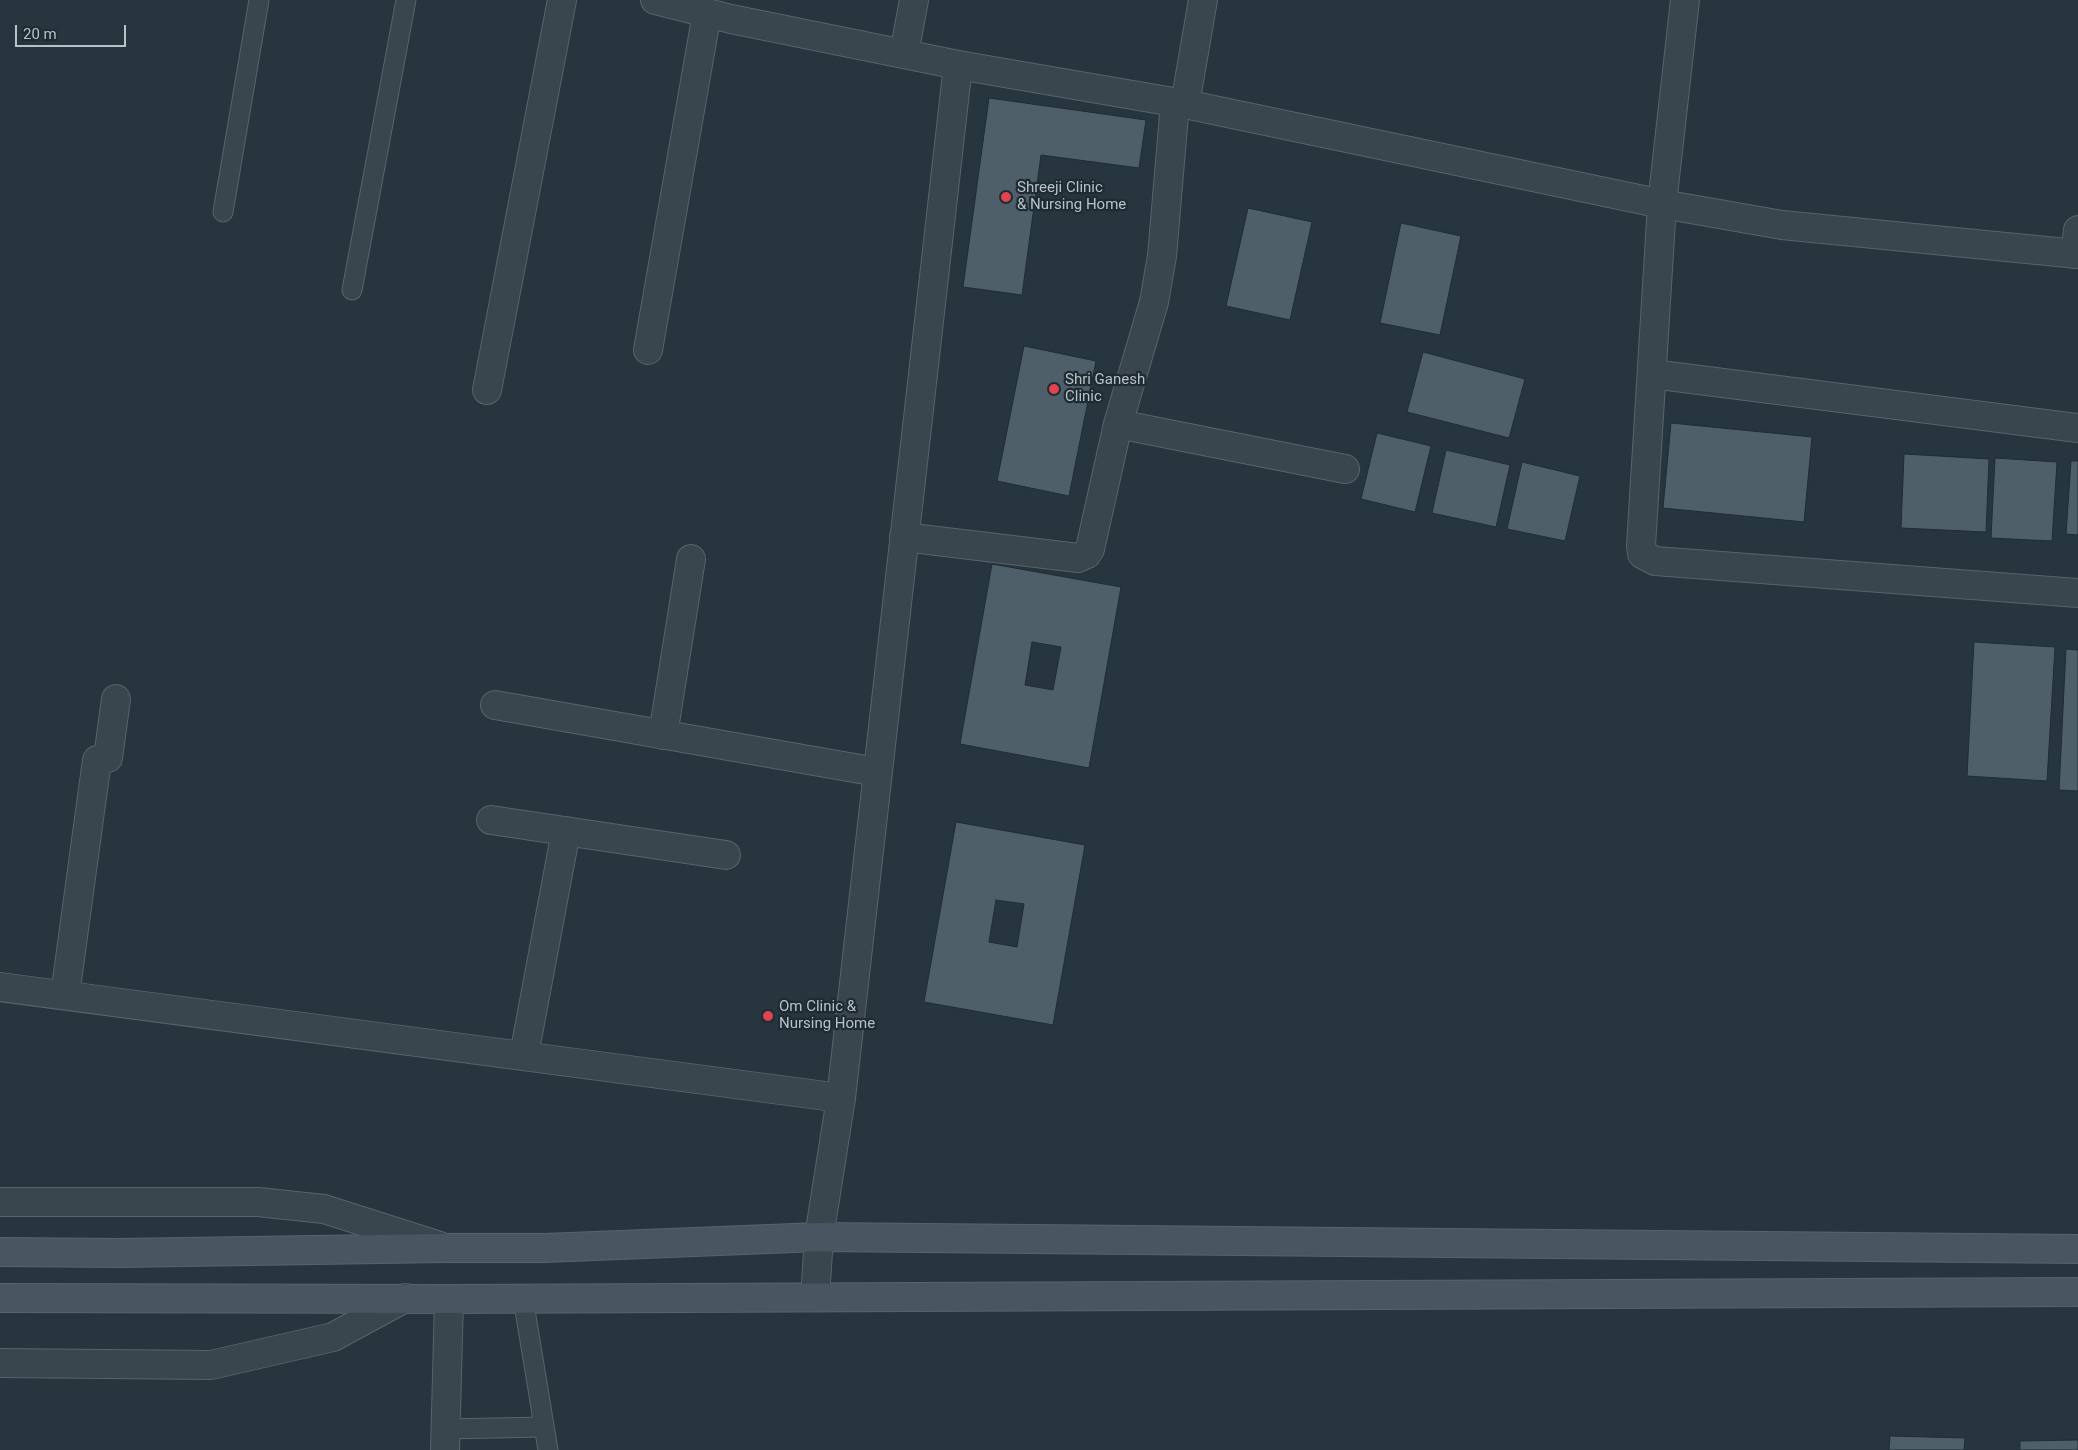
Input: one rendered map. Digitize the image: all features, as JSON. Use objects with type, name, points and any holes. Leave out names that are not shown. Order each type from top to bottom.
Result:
[{"type":"main road","points":[[0,1252],[120,1253],[546,1248],[820,1237],[2078,1249]]},
{"type":"main road","points":[[0,1298],[449,1299],[2078,1292]]},
{"type":"street","points":[[487,390],[562,0]]},
{"type":"street","points":[[655,0],[707,13],[958,66],[1180,103],[1662,204],[1782,225],[2077,246]]},
{"type":"street","points":[[904,54],[914,0]]},
{"type":"street","points":[[904,537],[1078,558],[1084,557],[1090,549],[1118,424],[1154,302],[1162,256],[1180,103],[1203,0]]},
{"type":"street","points":[[1685,0],[1662,204],[1642,554],[1655,561],[2078,593]]},
{"type":"street","points":[[648,350],[707,13]]},
{"type":"street","points":[[815,1297],[820,1237],[841,1098],[958,66]]},
{"type":"street","points":[[1652,374],[2078,428]]},
{"type":"street","points":[[1118,424],[1345,470]]},
{"type":"street","points":[[663,735],[691,559]]},
{"type":"street","points":[[65,995],[97,760],[108,758],[116,699]]},
{"type":"street","points":[[495,705],[877,772]]},
{"type":"street","points":[[491,820],[726,855]]},
{"type":"street","points":[[524,1056],[566,831]]},
{"type":"street","points":[[0,987],[841,1098]]},
{"type":"street","points":[[0,1202],[258,1202],[324,1209],[445,1248]]},
{"type":"street","points":[[0,1363],[211,1365],[333,1337],[405,1298]]},
{"type":"street","points":[[445,1440],[449,1299]]},
{"type":"lane","points":[[223,212],[260,0]]},
{"type":"lane","points":[[352,290],[406,0]]},
{"type":"lane","points":[[524,1298],[548,1450]]},
{"type":"lane","points":[[445,1440],[544,1427]]},
{"type":"building","points":[[989,98],[1146,120],[1139,168],[1041,155],[1022,295],[963,287]]},
{"type":"building","points":[[1248,208],[1312,222],[1290,320],[1226,306]]},
{"type":"building","points":[[1401,223],[1461,236],[1440,335],[1380,323]]},
{"type":"building","points":[[1024,346],[1096,361],[1069,496],[997,481]]},
{"type":"building","points":[[1423,352],[1525,379],[1509,438],[1407,412]]},
{"type":"building","points":[[1671,423],[1812,437],[1804,522],[1663,508]]},
{"type":"building","points":[[1377,433],[1431,446],[1415,512],[1361,499]]},
{"type":"building","points":[[1446,450],[1510,465],[1496,527],[1432,513]]},
{"type":"building","points":[[1904,454],[1989,459],[1986,532],[1901,528]]},
{"type":"building","points":[[1995,458],[2057,462],[2052,541],[1991,538]]},
{"type":"building","points":[[2071,461],[2078,461],[2078,535],[2066,534]]},
{"type":"building","points":[[1522,462],[1580,476],[1565,541],[1507,529]]},
{"type":"building","points":[[992,564],[1121,587],[1089,768],[960,744]],"holes":[[[1032,642],[1061,647],[1053,690],[1025,685]]]},
{"type":"building","points":[[1974,642],[2055,647],[2047,781],[1967,776]]},
{"type":"building","points":[[2066,649],[2078,650],[2078,791],[2059,790]]},
{"type":"building","points":[[956,822],[1085,845],[1053,1025],[924,1002]],"holes":[[[996,900],[1024,904],[1017,947],[989,942]]]},
{"type":"building","points":[[1890,1436],[1965,1438],[1964,1450],[1889,1450]]},
{"type":"building","points":[[2078,1440],[2078,1450],[2020,1450],[2020,1441]]},
{"type":"place","name":"Shreeji Clinic & Nursing Home","points":[[1006,197]]},
{"type":"place","name":"Shri Ganesh Clinic","points":[[1054,389]]},
{"type":"place","name":"Om Clinic & Nursing Home","points":[[768,1016]]}]
